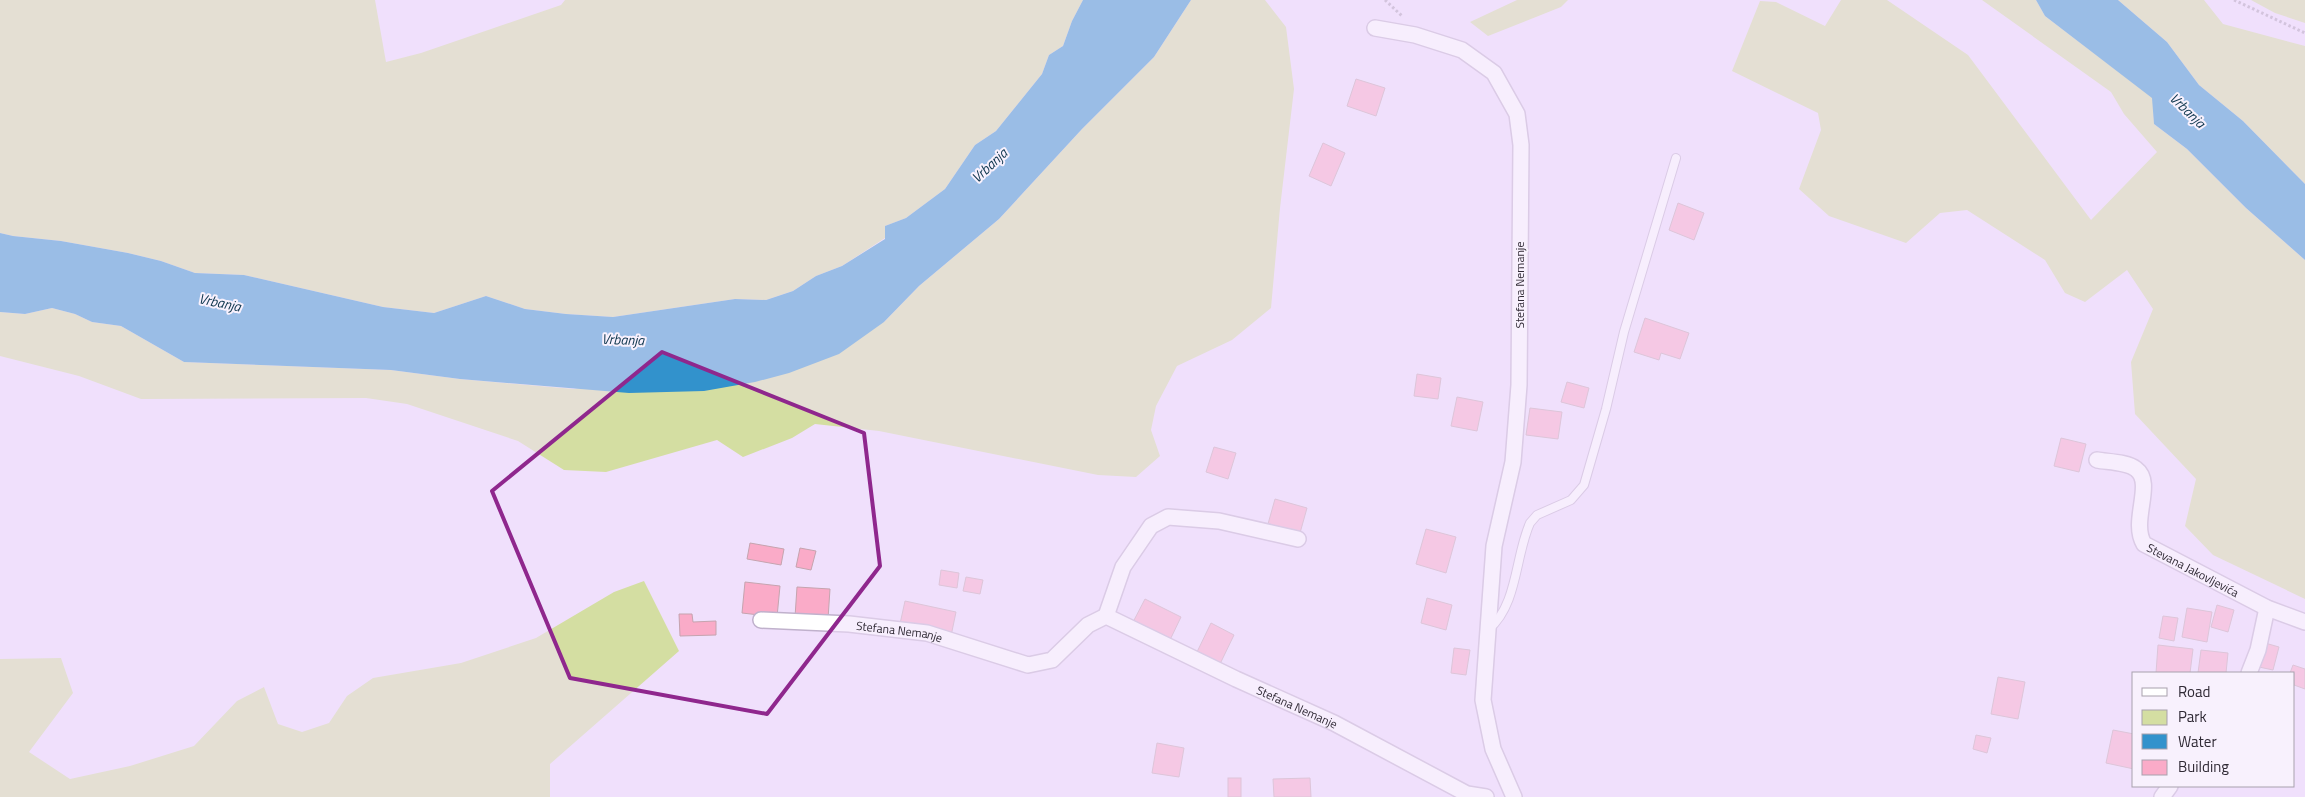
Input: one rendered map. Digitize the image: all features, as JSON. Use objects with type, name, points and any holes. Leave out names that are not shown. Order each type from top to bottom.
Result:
[{"type":"street","name":"Stefana Nemanje","points":[[1374,28],[1414,35],[1462,50],[1494,73],[1517,114],[1520,145],[1519,385],[1513,462],[1494,546],[1483,700],[1493,749],[1514,797]]},
{"type":"street","name":"Stevana Jakovljevića","points":[[2097,460],[2135,468],[2141,474],[2144,488],[2138,525],[2140,537],[2144,544],[2267,608],[2305,622]]},
{"type":"street","points":[[1106,616],[1123,567],[1151,526],[1168,517],[1220,521],[1298,539]]},
{"type":"street","points":[[2249,672],[2258,650],[2267,608]]},
{"type":"street","name":"Stefana Nemanje","points":[[762,620],[849,624],[927,633],[1028,665],[1052,660],[1088,624],[1106,616],[1236,679],[1334,723],[1467,794],[1486,797]]},
{"type":"lane","points":[[1487,631],[1496,623],[1504,610],[1530,523],[1537,515],[1571,500],[1584,485],[1624,332],[1676,158]]},
{"type":"path","points":[[2234,0],[2305,33]]},
{"type":"highlighted area","points":[[662,352],[864,433],[880,566],[767,714],[570,678],[492,491]]},
{"type":"green space","points":[[0,0],[375,0],[386,62],[421,53],[561,5],[565,0],[1083,0],[1072,21],[1063,46],[1049,55],[1042,74],[996,131],[975,145],[945,189],[906,218],[885,226],[885,238],[842,266],[816,276],[793,291],[766,300],[735,299],[613,317],[525,309],[486,296],[434,313],[383,307],[244,275],[195,273],[161,261],[128,253],[61,241],[0,233]]},
{"type":"green space","points":[[1191,0],[1265,0],[1286,27],[1294,89],[1271,308],[1232,340],[1177,366],[1156,406],[1151,430],[1160,456],[1136,477],[1098,475],[879,431],[815,424],[792,438],[743,457],[717,440],[606,472],[564,470],[518,441],[407,404],[366,398],[141,399],[79,376],[0,356],[0,312],[25,314],[52,308],[75,314],[92,322],[121,326],[184,362],[391,370],[460,379],[574,389],[884,322],[919,286],[999,219],[1082,129],[1154,57]]},
{"type":"green space","points":[[1517,0],[1568,0],[1561,7],[1488,36],[1470,22]]},
{"type":"green space","points":[[1841,0],[1887,0],[1968,55],[2091,220],[2157,152],[2124,114],[2111,92],[1982,0],[2036,0],[2045,16],[2153,98],[2154,124],[2187,149],[2246,208],[2305,260],[2305,599],[2213,555],[2185,526],[2196,479],[2135,414],[2131,362],[2153,309],[2127,270],[2085,302],[2065,293],[2045,260],[1967,210],[1940,213],[1906,243],[1829,216],[1799,189],[1821,130],[1818,113],[1732,71],[1760,1],[1776,2],[1825,26]]},
{"type":"green space","points":[[2118,0],[2204,0],[2223,24],[2305,46],[2305,184],[2243,121],[2199,85],[2167,42]]},
{"type":"green space","points":[[2251,0],[2305,0],[2305,23],[2275,13]]},
{"type":"green space","points":[[644,581],[679,651],[550,764],[550,797],[0,797],[0,659],[61,658],[73,693],[29,752],[70,779],[130,766],[194,746],[237,701],[264,687],[278,724],[302,732],[329,723],[347,696],[373,678],[461,663],[536,638],[614,592]]},
{"type":"water","name":"Vrbanja","points":[[1083,0],[1191,0],[1154,57],[1082,129],[999,219],[919,286],[884,322],[839,354],[789,373],[755,382],[704,391],[629,393],[460,379],[391,370],[184,362],[121,326],[92,322],[75,314],[52,308],[25,314],[0,312],[0,233],[61,241],[128,253],[161,261],[195,273],[244,275],[383,307],[434,313],[486,296],[525,309],[613,317],[735,299],[766,300],[793,291],[816,276],[842,266],[885,239],[885,226],[906,218],[945,189],[975,145],[996,131],[1042,74],[1049,55],[1063,46],[1072,21]]},
{"type":"water","name":"Vrbanja","points":[[2036,0],[2118,0],[2167,42],[2199,85],[2243,121],[2305,184],[2305,260],[2246,208],[2187,149],[2154,124],[2152,98],[2045,16]]},
{"type":"building","points":[[1356,79],[1385,88],[1376,116],[1347,106]]},
{"type":"building","points":[[1323,143],[1345,153],[1331,186],[1309,176]]},
{"type":"building","points":[[1678,203],[1704,213],[1694,240],[1669,230]]},
{"type":"building","points":[[1645,318],[1689,333],[1680,359],[1661,353],[1659,360],[1634,352]]},
{"type":"building","points":[[1417,374],[1441,378],[1438,399],[1414,396]]},
{"type":"building","points":[[1567,382],[1589,388],[1584,408],[1561,402]]},
{"type":"building","points":[[1457,397],[1483,402],[1477,431],[1451,426]]},
{"type":"building","points":[[1530,408],[1562,412],[1558,439],[1526,435]]},
{"type":"building","points":[[2061,438],[2086,444],[2079,472],[2054,466]]},
{"type":"building","points":[[1214,447],[1236,453],[1228,479],[1206,472]]},
{"type":"building","points":[[1275,499],[1307,508],[1300,533],[1268,524]]},
{"type":"building","points":[[1426,529],[1456,537],[1446,573],[1416,564]]},
{"type":"building","points":[[750,543],[784,549],[781,565],[747,559]]},
{"type":"building","points":[[800,548],[816,551],[811,570],[796,567]]},
{"type":"building","points":[[941,570],[959,573],[957,588],[939,585]]},
{"type":"building","points":[[966,577],[983,580],[980,594],[963,591]]},
{"type":"building","points":[[745,582],[780,586],[777,617],[742,613]]},
{"type":"building","points":[[797,587],[830,589],[828,619],[795,617]]},
{"type":"building","points":[[1427,598],[1452,605],[1446,630],[1421,623]]},
{"type":"building","points":[[1145,599],[1181,617],[1169,642],[1132,624]]},
{"type":"building","points":[[905,601],[956,612],[951,636],[900,624]]},
{"type":"building","points":[[2217,605],[2234,610],[2228,632],[2211,627]]},
{"type":"building","points":[[2187,608],[2212,612],[2207,642],[2182,637]]},
{"type":"building","points":[[679,614],[692,614],[693,622],[716,621],[716,635],[680,636]]},
{"type":"building","points":[[2163,616],[2178,618],[2174,641],[2159,638]]},
{"type":"building","points":[[1211,623],[1234,635],[1220,664],[1197,652]]},
{"type":"building","points":[[2265,643],[2279,647],[2273,670],[2259,667]]},
{"type":"building","points":[[2158,645],[2193,649],[2190,672],[2156,672]]},
{"type":"building","points":[[1454,648],[1470,650],[1466,675],[1451,673]]},
{"type":"building","points":[[2201,650],[2228,653],[2226,672],[2198,672]]},
{"type":"building","points":[[2293,665],[2305,669],[2305,689],[2295,685],[2295,672],[2290,672]]},
{"type":"building","points":[[1998,677],[2025,682],[2018,719],[1991,714]]},
{"type":"building","points":[[2113,730],[2132,734],[2132,769],[2106,763]]},
{"type":"building","points":[[1976,735],[1991,738],[1987,753],[1973,749]]},
{"type":"building","points":[[1157,743],[1184,748],[1179,777],[1152,773]]},
{"type":"building","points":[[1228,778],[1241,778],[1241,797],[1228,797]]},
{"type":"building","points":[[1310,778],[1311,797],[1274,797],[1273,779]]}]
